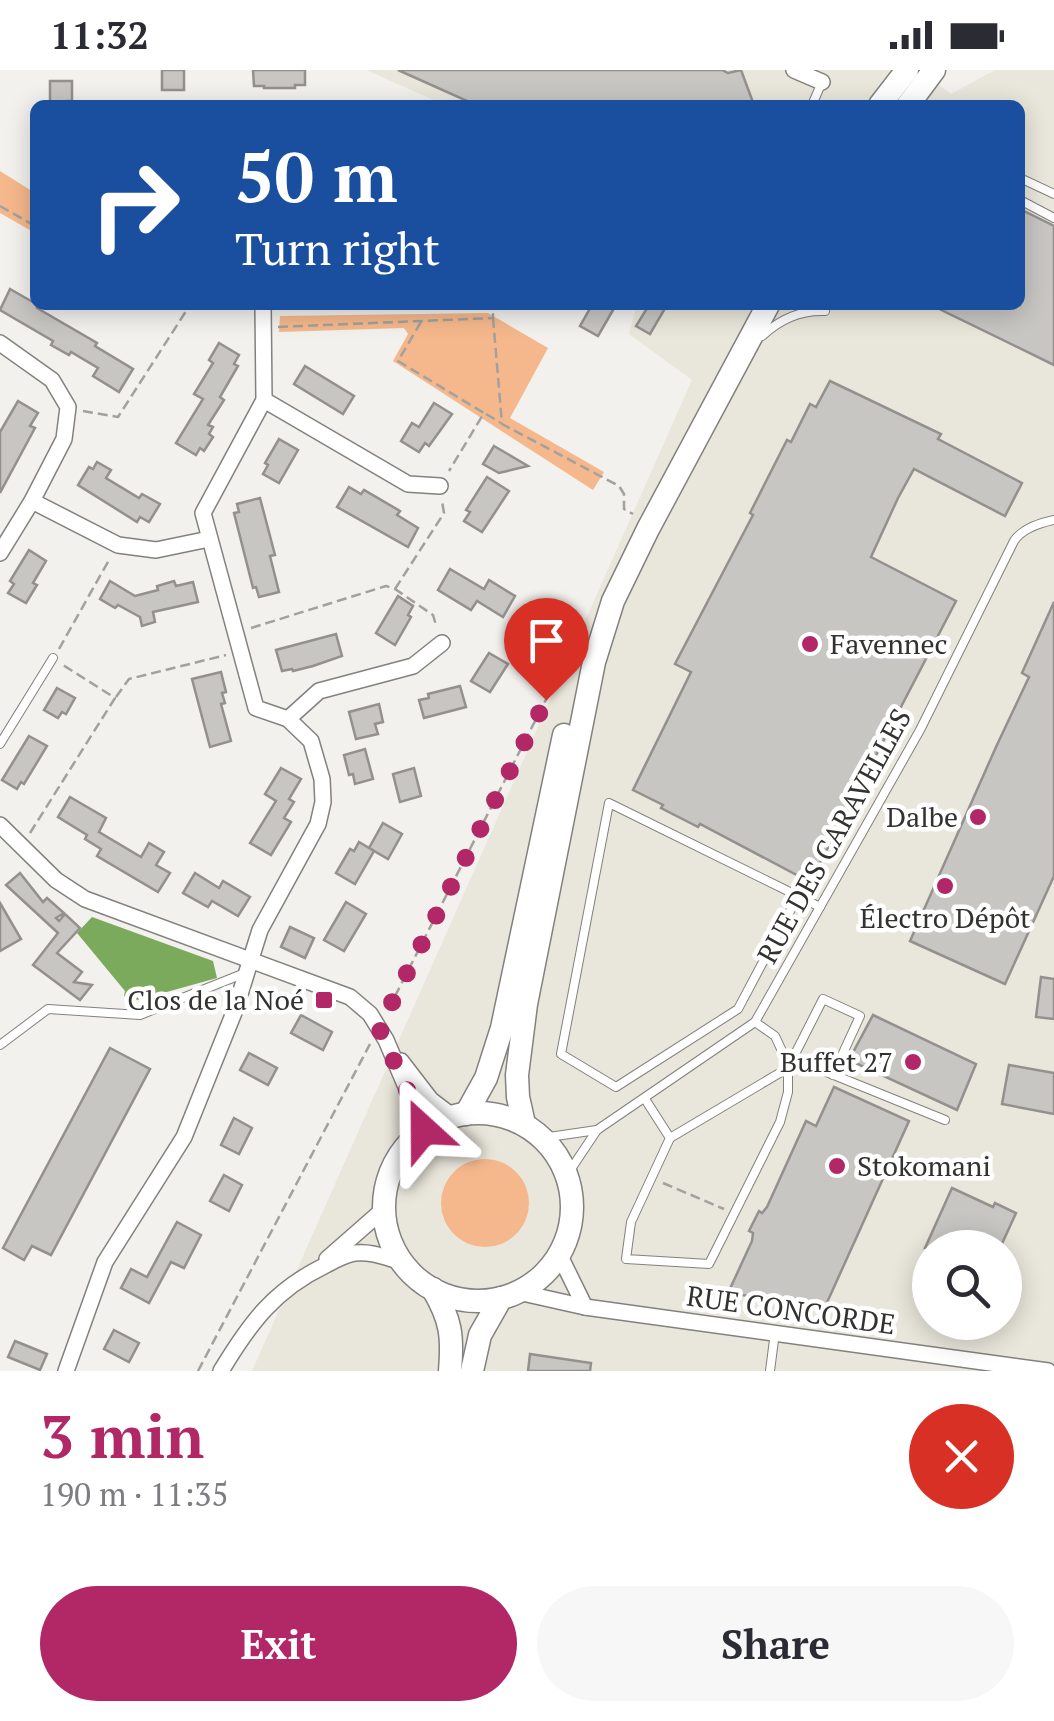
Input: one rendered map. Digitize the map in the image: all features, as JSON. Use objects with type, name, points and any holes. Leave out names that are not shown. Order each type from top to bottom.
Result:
[{"type":"main road","points":[[912,100],[934,70]]},
{"type":"main road","points":[[883,100],[901,74]]},
{"type":"main road","points":[[459,1115],[486,1078],[502,1028],[587,644],[644,518],[754,310]]},
{"type":"main road","points":[[533,1131],[518,1097],[526,1004],[594,662],[613,602],[765,310]]},
{"type":"main road","points":[[459,1115],[500,1116],[533,1131],[552,1149],[566,1176],[572,1208],[566,1240],[548,1270],[510,1295],[466,1300],[433,1290],[416,1278],[402,1262],[385,1222],[387,1184],[402,1152],[438,1122],[459,1115]]},
{"type":"main road","points":[[433,1290],[451,1331],[450,1371]]},
{"type":"main road","points":[[472,1371],[480,1335],[510,1295]]},
{"type":"street","points":[[794,70],[822,82]]},
{"type":"street","points":[[66,1371],[104,1262],[184,1136],[235,1010],[260,930],[318,824],[323,802],[322,779],[311,741],[288,719],[256,708],[203,513],[264,400],[264,310]]},
{"type":"street","points":[[0,343],[52,380],[68,408],[64,439],[0,553]]},
{"type":"street","points":[[264,400],[408,484],[440,486]]},
{"type":"street","points":[[32,501],[118,545],[156,550],[208,540]]},
{"type":"street","points":[[288,719],[320,691],[413,666],[442,643]]},
{"type":"street","points":[[0,825],[56,880],[86,899],[247,966],[350,997],[370,1014],[431,1100],[459,1115]]},
{"type":"street","points":[[382,1034],[415,1108],[413,1139]]},
{"type":"street","points":[[221,1371],[266,1306],[384,1209]]},
{"type":"street","points":[[313,1270],[359,1252],[402,1262]]},
{"type":"street","points":[[559,1254],[585,1307]]},
{"type":"street","name":"RUE CONCORDE","points":[[510,1295],[1048,1371]]},
{"type":"lane","points":[[814,100],[822,82]]},
{"type":"lane","points":[[1025,180],[1054,194]]},
{"type":"lane","points":[[1025,203],[1054,218]]},
{"type":"lane","points":[[740,356],[784,320],[808,310],[824,310]]},
{"type":"lane","name":"RUE DES CARAVELLES","points":[[596,1130],[755,1022],[920,730],[1014,541],[1040,523],[1054,520]]},
{"type":"lane","points":[[0,744],[53,658]]},
{"type":"lane","points":[[798,896],[738,1009],[616,1087],[561,1054],[610,803],[798,896],[820,908]]},
{"type":"lane","points":[[0,1045],[48,1009],[140,1016],[247,966]]},
{"type":"lane","points":[[790,1062],[670,1138],[631,1222],[626,1259],[709,1264],[780,1122],[790,1062],[823,999],[860,1016],[833,1075]]},
{"type":"lane","points":[[755,1022],[774,1036],[790,1062],[945,1120]]},
{"type":"lane","points":[[645,1098],[670,1138]]},
{"type":"lane","points":[[533,1131],[596,1130]]},
{"type":"lane","points":[[566,1176],[596,1130]]},
{"type":"lane","points":[[770,1371],[775,1332]]},
{"type":"path","points":[[0,206],[30,223]]},
{"type":"path","points":[[68,408],[118,416],[187,310]]},
{"type":"path","points":[[493,310],[502,424]]},
{"type":"path","points":[[264,327],[493,318]]},
{"type":"path","points":[[421,322],[398,360],[502,424],[619,486],[624,494],[624,509],[644,518]]},
{"type":"path","points":[[395,589],[444,512],[440,486],[484,413]]},
{"type":"path","points":[[116,698],[53,658],[118,545]]},
{"type":"path","points":[[236,633],[386,586],[433,614],[442,643]]},
{"type":"path","points":[[198,1371],[382,1034],[561,670],[587,644]]},
{"type":"path","points":[[21,847],[129,679],[240,651]]},
{"type":"path","points":[[652,1179],[735,1213]]},
{"type":"shaded area","points":[[366,70],[920,70],[951,94],[995,70],[1054,70],[1054,1371],[252,1371],[692,380],[629,334],[636,310],[1025,310],[1025,100],[434,100]]},
{"type":"shaded area","points":[[0,171],[30,190],[30,230],[0,213]]},
{"type":"shaded area","points":[[488,313],[548,348],[510,418],[604,472],[593,490],[393,361],[408,334],[404,328],[279,332],[280,316]]},
{"type":"shaded area","points":[[92,917],[213,961],[217,978],[138,1000],[124,996],[125,991],[77,933]]},
{"type":"shaded area","points":[[485,1159],[510,1166],[522,1178],[529,1203],[522,1228],[510,1240],[485,1247],[460,1240],[448,1228],[441,1203],[448,1178],[460,1166]]},
{"type":"building","points":[[162,70],[184,70],[184,90],[162,90]]},
{"type":"building","points":[[253,70],[305,70],[305,85],[254,86]]},
{"type":"building","points":[[398,70],[741,70],[752,100],[465,100]]},
{"type":"building","points":[[50,81],[72,81],[72,100],[50,100]]},
{"type":"building","points":[[1025,212],[1054,226],[1054,365],[941,310],[1025,310]]},
{"type":"building","points":[[10,289],[30,300],[30,310],[40,310],[133,369],[119,392],[93,376],[98,368],[51,345],[53,341],[0,310]]},
{"type":"building","points":[[589,310],[613,310],[598,336],[580,326]]},
{"type":"building","points":[[646,310],[664,310],[650,334],[636,326]]},
{"type":"building","points":[[219,343],[239,355],[234,364],[238,366],[208,425],[213,427],[209,434],[213,437],[204,451],[200,448],[196,455],[176,443],[203,399],[194,394],[213,363],[209,360]]},
{"type":"building","points":[[305,366],[354,396],[343,414],[294,384]]},
{"type":"building","name":"Favennec","points":[[830,381],[941,434],[938,439],[1022,483],[1005,516],[914,469],[898,498],[871,557],[956,601],[810,882],[700,824],[698,827],[661,808],[663,805],[633,790],[691,672],[675,664],[753,515],[750,513],[787,440],[791,442],[810,404],[816,407]]},
{"type":"building","points":[[18,401],[38,413],[30,426],[35,428],[0,493],[0,432]]},
{"type":"building","points":[[434,403],[452,414],[429,446],[425,443],[419,452],[401,441],[412,423],[419,427]]},
{"type":"building","points":[[279,439],[298,450],[279,483],[263,474]]},
{"type":"building","points":[[494,446],[528,466],[499,473],[483,464]]},
{"type":"building","points":[[97,462],[111,470],[106,478],[139,498],[142,494],[160,504],[149,522],[140,517],[137,522],[78,485]]},
{"type":"building","points":[[487,477],[509,491],[482,532],[464,521],[470,512],[466,510]]},
{"type":"building","points":[[349,487],[361,494],[364,490],[400,511],[397,515],[418,528],[408,547],[337,507]]},
{"type":"building","points":[[260,498],[275,555],[270,556],[279,592],[259,597],[256,587],[253,588],[234,513],[239,512],[237,504]]},
{"type":"building","points":[[29,550],[46,561],[26,603],[8,593],[14,584],[10,581]]},
{"type":"building","points":[[450,569],[484,589],[489,580],[515,596],[503,617],[477,601],[471,610],[438,590]]},
{"type":"building","points":[[110,581],[135,596],[174,581],[176,586],[193,582],[198,602],[153,612],[155,622],[142,626],[140,617],[100,599]]},
{"type":"building","points":[[398,596],[413,606],[395,645],[376,633]]},
{"type":"building","points":[[1054,602],[1054,876],[1005,984],[910,941],[1029,677],[1022,673]]},
{"type":"building","points":[[336,634],[342,656],[282,671],[276,650]]},
{"type":"building","points":[[489,653],[508,664],[490,692],[471,681]]},
{"type":"building","points":[[221,672],[226,692],[222,693],[225,703],[221,704],[231,741],[210,747],[192,679]]},
{"type":"building","points":[[460,686],[466,707],[424,718],[419,700]]},
{"type":"building","points":[[57,688],[75,698],[66,714],[62,712],[58,718],[44,710]]},
{"type":"building","points":[[379,704],[383,722],[375,724],[378,734],[356,739],[349,712]]},
{"type":"building","points":[[29,736],[47,746],[17,789],[2,780]]},
{"type":"building","points":[[365,749],[373,779],[355,784],[344,755]]},
{"type":"building","points":[[281,768],[301,779],[289,799],[294,802],[284,818],[291,822],[271,855],[250,843],[276,801],[265,794]]},
{"type":"building","points":[[414,768],[421,796],[400,802],[393,774]]},
{"type":"building","points":[[70,797],[106,818],[99,832],[141,857],[149,843],[164,852],[156,865],[170,873],[158,892],[97,856],[101,849],[85,839],[87,835],[58,817]]},
{"type":"building","points":[[383,823],[402,834],[388,859],[369,848]]},
{"type":"building","points":[[359,842],[374,851],[355,884],[336,873],[350,849],[354,851]]},
{"type":"building","points":[[20,873],[43,902],[47,898],[64,913],[56,918],[59,921],[65,914],[80,928],[57,953],[82,972],[74,982],[92,985],[80,1000],[33,965],[58,933],[6,885]]},
{"type":"building","points":[[195,873],[219,888],[223,881],[250,897],[238,916],[212,901],[208,907],[183,893]]},
{"type":"building","points":[[346,902],[366,914],[344,951],[324,940]]},
{"type":"building","points":[[0,903],[21,939],[0,951]]},
{"type":"building","points":[[290,927],[314,938],[305,958],[281,947]]},
{"type":"building","points":[[1041,977],[1054,979],[1054,1019],[1036,1017]]},
{"type":"building","points":[[301,1015],[332,1032],[323,1050],[291,1033]]},
{"type":"building","name":"Buffet 27","points":[[873,1015],[976,1064],[957,1110],[849,1060]]},
{"type":"building","points":[[110,1048],[150,1069],[51,1255],[32,1246],[24,1260],[3,1248]]},
{"type":"building","points":[[249,1053],[277,1068],[268,1085],[240,1070]]},
{"type":"building","points":[[1009,1065],[1054,1073],[1054,1114],[1002,1104]]},
{"type":"building","name":"Stokomani","points":[[834,1087],[909,1121],[825,1307],[728,1293],[752,1241],[753,1233],[749,1231],[759,1211],[762,1213],[767,1207],[806,1121],[816,1126]]},
{"type":"building","points":[[234,1118],[252,1128],[239,1154],[221,1145]]},
{"type":"building","points":[[224,1175],[242,1185],[229,1211],[210,1201]]},
{"type":"building","points":[[952,1188],[1016,1213],[1008,1230],[933,1230]]},
{"type":"building","points":[[177,1222],[201,1235],[184,1268],[171,1262],[149,1303],[121,1288],[131,1269],[147,1277]]},
{"type":"building","points":[[114,1330],[139,1343],[129,1362],[104,1349]]},
{"type":"building","points":[[15,1341],[47,1354],[40,1370],[8,1357]]},
{"type":"building","points":[[530,1354],[591,1363],[590,1371],[528,1371]]},
{"type":"place","name":"Favennec","points":[[810,644]]},
{"type":"place","name":"Dalbe","points":[[978,817]]},
{"type":"place","name":"Électro Dépôt","points":[[945,886]]},
{"type":"place","name":"Clos de la Noé","points":[[324,1000]]},
{"type":"place","name":"Buffet 27","points":[[913,1062]]},
{"type":"place","name":"Stokomani","points":[[837,1166]]},
{"type":"route","points":[[424,1130],[413,1139],[415,1108],[379,1028],[546,700]]}]
